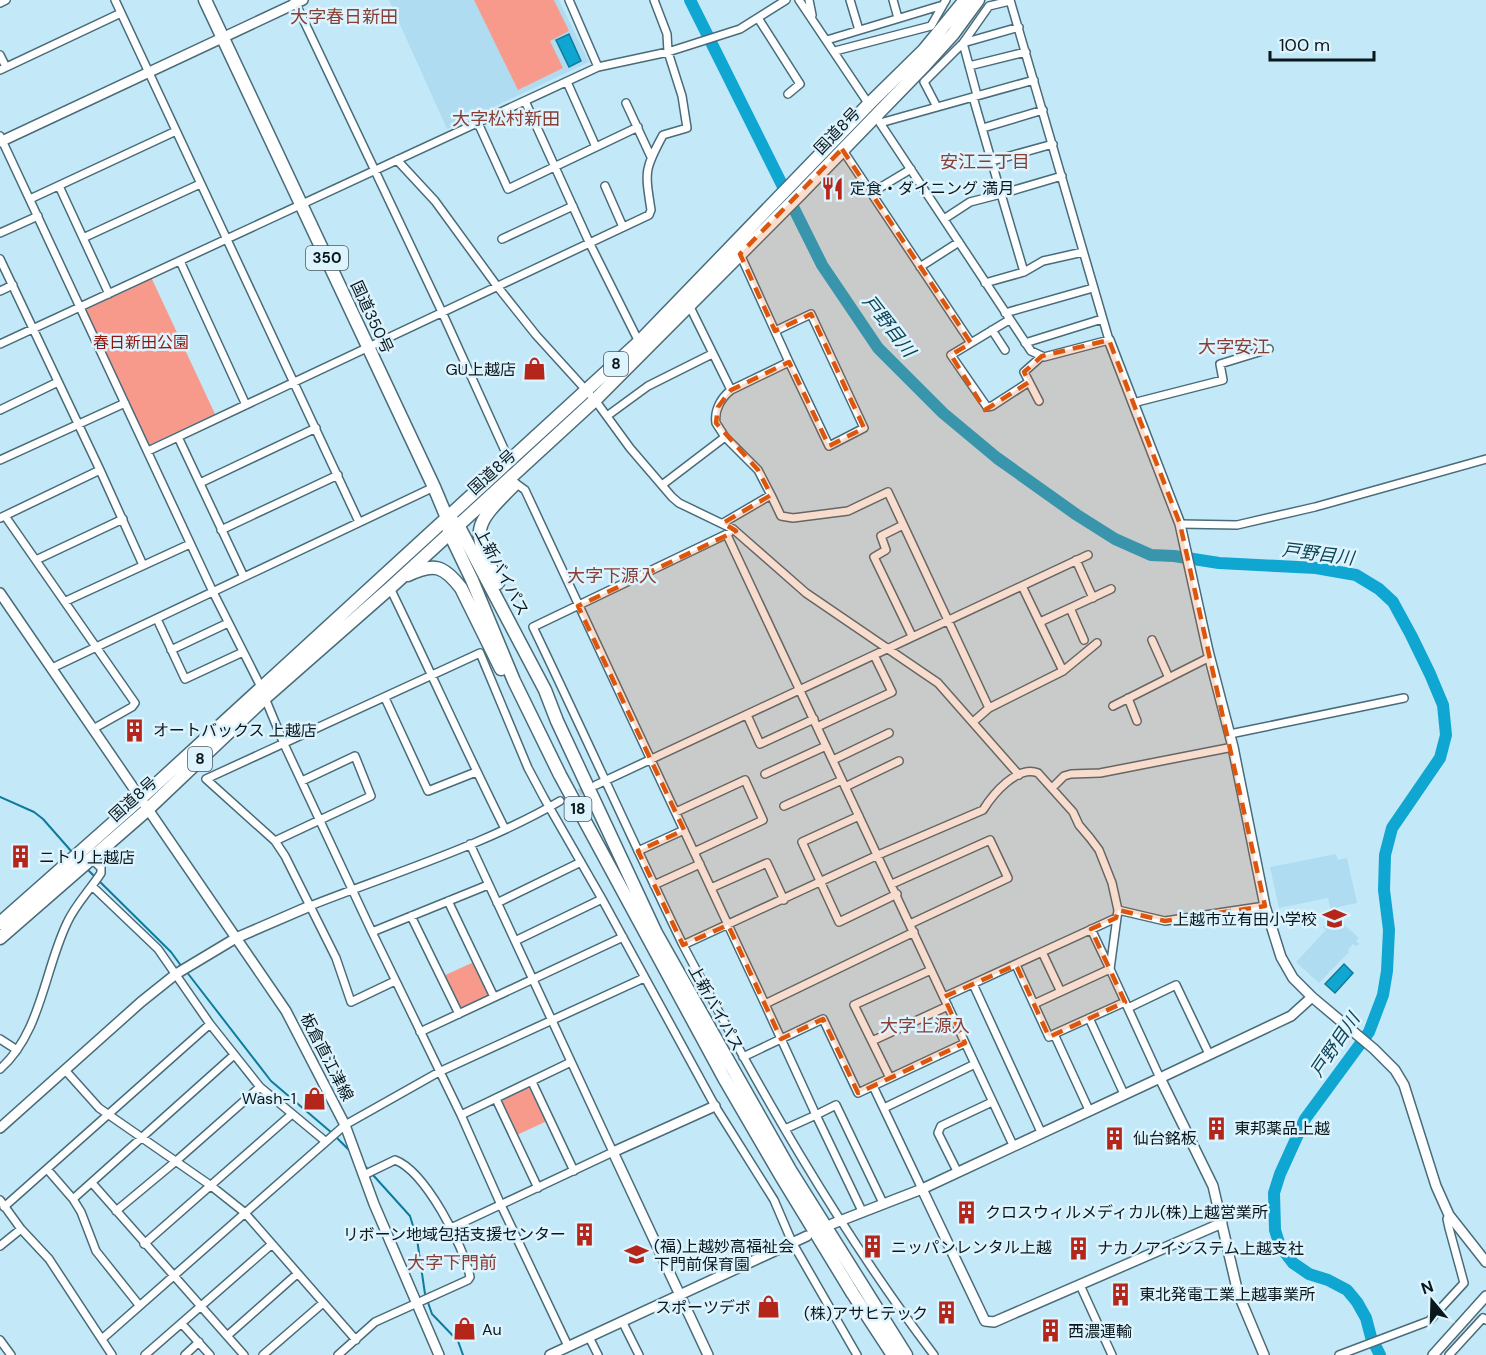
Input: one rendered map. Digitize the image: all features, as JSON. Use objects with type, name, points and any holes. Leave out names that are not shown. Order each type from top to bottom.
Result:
[{"type":"highway","name":"国道350号","points":[[205,0],[451,525]]},
{"type":"highway","name":"国道8号","points":[[797,188],[842,149],[875,114],[965,0]]},
{"type":"highway","name":"国道8号","points":[[0,923],[451,525],[544,455],[591,395],[639,342],[939,50],[978,0]]},
{"type":"highway","name":"国道8号","points":[[0,938],[147,810],[263,693],[395,584],[510,462],[591,395],[689,305],[740,254],[779,206]]},
{"type":"highway","points":[[513,480],[485,514],[481,523],[480,537],[484,555],[525,638],[545,690]]},
{"type":"highway","name":"上新バイパス","points":[[451,525],[545,690],[561,731],[656,933],[699,1012],[790,1170],[906,1355]]},
{"type":"highway","name":"上新バイパス","points":[[451,525],[514,681],[560,775],[724,1078],[823,1245],[893,1355]]},
{"type":"highway","points":[[395,584],[427,567],[437,567],[452,576],[461,588],[507,682],[560,775]]},
{"type":"highway","points":[[880,1316],[911,1355]]},
{"type":"street","points":[[0,3],[6,0]]},
{"type":"street","points":[[115,0],[359,522]]},
{"type":"street","points":[[569,0],[598,67]]},
{"type":"street","points":[[148,451],[649,215],[651,210],[646,171],[651,157],[663,135],[687,128],[682,96],[668,52],[667,34],[654,0]]},
{"type":"street","points":[[0,344],[598,67],[668,52],[731,32],[786,0]]},
{"type":"street","points":[[799,0],[835,51],[1024,343],[1031,351],[1042,356]]},
{"type":"street","points":[[808,0],[814,21]]},
{"type":"street","points":[[850,0],[859,30]]},
{"type":"street","points":[[893,0],[898,18]]},
{"type":"street","points":[[938,107],[924,82],[963,43],[989,6],[1010,0],[1102,319],[1181,529],[1233,747],[1265,906],[1286,966],[1293,978],[1312,997],[1395,1070],[1404,1085],[1436,1186],[1449,1215],[1486,1262]]},
{"type":"street","points":[[510,462],[298,1],[1,140],[190,544],[263,693],[284,744],[395,981],[461,1115],[565,1350]]},
{"type":"street","points":[[827,40],[944,2]]},
{"type":"street","points":[[835,51],[931,26],[944,2]]},
{"type":"street","points":[[0,55],[3,68],[121,13]]},
{"type":"street","points":[[758,18],[800,84],[788,94]]},
{"type":"street","points":[[963,43],[1019,27]]},
{"type":"street","points":[[963,43],[983,128],[1024,272]]},
{"type":"street","points":[[969,66],[1026,52]]},
{"type":"street","points":[[875,114],[938,107],[1034,80]]},
{"type":"street","points":[[567,82],[596,147]]},
{"type":"street","points":[[525,101],[589,242],[639,342]]},
{"type":"street","points":[[627,103],[651,157]]},
{"type":"street","points":[[983,128],[1043,110]]},
{"type":"street","points":[[478,123],[508,189],[638,127]]},
{"type":"street","points":[[30,199],[176,131]]},
{"type":"street","points":[[992,161],[1053,144]]},
{"type":"street","points":[[842,149],[971,343]]},
{"type":"street","points":[[397,160],[435,201],[536,335],[591,395],[630,448],[680,503],[723,523],[730,532],[806,594],[938,683],[1019,775]]},
{"type":"street","points":[[871,193],[911,169]]},
{"type":"street","points":[[944,219],[970,202],[1062,176]]},
{"type":"street","points":[[83,238],[200,184]]},
{"type":"street","points":[[59,186],[109,294]]},
{"type":"street","points":[[605,186],[623,226]]},
{"type":"street","points":[[502,238],[573,206]]},
{"type":"street","points":[[0,233],[38,216]]},
{"type":"street","points":[[920,267],[959,242]]},
{"type":"street","points":[[985,283],[1024,272],[1043,261],[1083,252]]},
{"type":"street","points":[[740,254],[775,332],[829,446],[864,428],[810,314],[775,332]]},
{"type":"street","points":[[0,259],[143,566]]},
{"type":"street","points":[[180,261],[246,405]]},
{"type":"street","points":[[0,291],[12,285]]},
{"type":"street","points":[[1029,382],[992,406],[987,406],[951,355],[992,330],[1007,316],[1093,288]]},
{"type":"street","points":[[689,305],[731,390]]},
{"type":"street","points":[[1024,343],[1102,319]]},
{"type":"street","points":[[992,330],[1005,350]]},
{"type":"street","points":[[1039,401],[1024,372],[1042,356],[1109,340]]},
{"type":"street","points":[[1132,403],[1223,380],[1220,364],[1269,350]]},
{"type":"street","points":[[607,416],[648,386],[712,354]]},
{"type":"street","points":[[789,362],[731,390],[721,400],[715,419],[718,428],[758,470],[782,516],[793,518],[848,511],[888,492],[989,708]]},
{"type":"street","points":[[0,410],[58,382]]},
{"type":"street","points":[[0,459],[125,403]]},
{"type":"street","points":[[200,483],[316,429]]},
{"type":"street","points":[[178,437],[244,577]]},
{"type":"street","points":[[662,485],[725,437]]},
{"type":"street","points":[[1181,529],[1237,525],[1315,507],[1486,459]]},
{"type":"street","points":[[93,729],[132,707],[135,703],[66,601],[3,517],[100,470]]},
{"type":"street","points":[[221,530],[338,475]]},
{"type":"street","points":[[513,480],[525,490],[862,1211]]},
{"type":"street","points":[[52,668],[434,487]]},
{"type":"street","points":[[723,523],[771,495]]},
{"type":"street","points":[[36,560],[123,519]]},
{"type":"street","points":[[903,525],[881,536],[886,550],[874,557],[912,636]]},
{"type":"street","points":[[730,532],[533,627],[683,945],[743,1057],[836,1222],[934,1355]]},
{"type":"street","points":[[730,532],[817,727],[1013,1145]]},
{"type":"street","points":[[66,601],[190,544]]},
{"type":"street","points":[[596,785],[1088,555]]},
{"type":"street","points":[[1076,560],[1093,598]]},
{"type":"street","points":[[395,584],[433,676],[505,829]]},
{"type":"street","points":[[1023,586],[1063,671]]},
{"type":"street","points":[[1040,622],[1111,590]]},
{"type":"street","name":"板倉直江津線","points":[[0,593],[286,1011],[345,1125],[439,1355]]},
{"type":"street","points":[[1070,608],[1084,640]]},
{"type":"street","points":[[157,619],[185,679],[243,652]]},
{"type":"street","points":[[171,650],[228,623]]},
{"type":"street","points":[[1152,640],[1169,678]]},
{"type":"street","points":[[973,722],[989,708],[1063,671],[1097,643]]},
{"type":"street","points":[[395,981],[351,1002],[336,958],[288,862],[275,841],[206,779],[480,653],[528,768],[715,1106],[774,1200],[792,1242],[857,1355]]},
{"type":"street","points":[[817,727],[892,692],[874,655]]},
{"type":"street","points":[[1113,706],[1210,657]]},
{"type":"street","points":[[385,698],[428,791],[477,772]]},
{"type":"street","points":[[1230,734],[1404,698]]},
{"type":"street","points":[[1128,699],[1137,721]]},
{"type":"street","points":[[747,715],[760,744],[814,719]]},
{"type":"street","points":[[833,760],[889,733]]},
{"type":"street","points":[[765,774],[826,746]]},
{"type":"street","points":[[1052,788],[1064,776],[1071,774],[1100,773],[1233,747]]},
{"type":"street","points":[[275,841],[371,796],[355,756],[302,781]]},
{"type":"street","points":[[784,806],[899,761]]},
{"type":"street","points":[[683,945],[878,855],[983,810],[997,792],[1026,771],[1038,773],[1052,788],[1073,812],[1079,825],[1099,850],[1112,883],[1117,914],[1110,969]]},
{"type":"street","points":[[676,812],[745,780],[763,820],[694,852]]},
{"type":"street","points":[[1,1124],[176,974],[236,938],[310,906],[470,844],[560,801]]},
{"type":"street","points":[[859,816],[802,842],[839,922],[897,894]]},
{"type":"street","points":[[638,851],[684,830]]},
{"type":"street","points":[[892,884],[990,840],[1008,878],[910,924]]},
{"type":"street","points":[[470,844],[708,1355]]},
{"type":"street","points":[[0,1069],[10,1061],[31,1025],[67,923],[100,873],[101,868],[91,858]]},
{"type":"street","points":[[497,903],[581,862]]},
{"type":"street","points":[[711,888],[767,863],[784,900]]},
{"type":"street","points":[[654,885],[699,864]]},
{"type":"street","points":[[372,932],[488,885]]},
{"type":"street","points":[[92,886],[158,949],[210,1024],[260,1087],[325,1141]]},
{"type":"street","points":[[515,941],[602,899]]},
{"type":"street","points":[[448,902],[494,997]]},
{"type":"street","points":[[944,997],[1016,965],[1117,914],[1165,921],[1265,906]]},
{"type":"street","points":[[411,916],[459,1014]]},
{"type":"street","points":[[1091,929],[1213,1186],[1230,1267],[1238,1293],[1264,1355]]},
{"type":"street","points":[[765,1004],[914,932]]},
{"type":"street","points":[[420,1032],[622,938]]},
{"type":"street","points":[[1042,952],[1060,990]]},
{"type":"street","points":[[1016,965],[1049,1037],[1089,1018],[1176,985],[1209,1054]]},
{"type":"street","points":[[1034,1004],[1060,990],[1110,969]]},
{"type":"street","points":[[890,1078],[854,1005],[931,970]]},
{"type":"street","points":[[102,1339],[345,1125],[439,1072],[644,978]]},
{"type":"street","points":[[973,984],[1041,1132]]},
{"type":"street","points":[[836,1222],[922,1189],[1160,1078],[1291,1016],[1312,997]]},
{"type":"street","points":[[872,1041],[948,1006]]},
{"type":"street","points":[[1089,1018],[1124,1094]]},
{"type":"street","points":[[743,1057],[823,1019],[858,1093],[965,1042]]},
{"type":"street","points":[[111,1355],[49,1259],[21,1229],[2,1203],[48,1169],[210,1024]]},
{"type":"street","points":[[1054,1034],[1089,1110]]},
{"type":"street","points":[[0,1039],[17,1050]]},
{"type":"street","points":[[73,1199],[234,1055]]},
{"type":"street","points":[[461,1115],[571,1062]]},
{"type":"street","points":[[884,1108],[975,1064]]},
{"type":"street","points":[[65,1070],[92,1102],[210,1185],[244,1212],[356,1340]]},
{"type":"street","points":[[532,1082],[574,1171]]},
{"type":"street","points":[[873,1086],[985,1321],[994,1322],[1222,1223]]},
{"type":"street","points":[[116,1211],[260,1087]]},
{"type":"street","points":[[496,1099],[538,1188]]},
{"type":"street","points":[[957,1171],[938,1133],[941,1126],[992,1102]]},
{"type":"street","points":[[784,1129],[836,1105],[883,1203]]},
{"type":"street","points":[[451,1228],[715,1106]]},
{"type":"street","points":[[144,1244],[292,1114]]},
{"type":"street","points":[[338,1355],[375,1322],[468,1280],[470,1277],[467,1264],[451,1228],[428,1190],[413,1173],[401,1162],[395,1160],[364,1175]]},
{"type":"street","points":[[48,1169],[81,1212],[96,1251],[140,1305]]},
{"type":"street","points":[[92,1183],[244,1355]]},
{"type":"street","points":[[1339,1355],[1429,1321],[1464,1283],[1447,1219],[1449,1215]]},
{"type":"street","points":[[0,1246],[21,1229]]},
{"type":"street","points":[[550,1355],[807,1236]]},
{"type":"street","points":[[145,1355],[272,1244]]},
{"type":"street","points":[[227,1336],[297,1274]]},
{"type":"street","points":[[1080,1285],[1112,1355]]},
{"type":"street","points":[[1433,1355],[1486,1296]]},
{"type":"street","points":[[263,1355],[324,1303]]},
{"type":"street","points":[[1449,1355],[1483,1318],[1486,1320]]},
{"type":"street","points":[[622,1321],[639,1355]]},
{"type":"street","points":[[182,1324],[210,1355]]},
{"type":"street","points":[[589,1337],[597,1355]]},
{"type":"street","points":[[0,1340],[11,1355]]},
{"type":"street","points":[[185,1355],[199,1342]]},
{"type":"highlighted area","points":[[842,149],[971,343],[951,355],[985,410],[1029,382],[1024,372],[1042,356],[1109,340],[1180,524],[1265,906],[1165,921],[1118,910],[1116,918],[1091,929],[1125,1002],[1049,1037],[1016,965],[944,997],[965,1043],[858,1093],[823,1019],[781,1039],[728,925],[683,945],[638,851],[684,830],[578,606],[736,531],[723,523],[771,495],[758,470],[716,423],[718,407],[731,390],[789,362],[829,446],[864,428],[811,314],[775,331],[740,254]]},
{"type":"shaded area","points":[[389,0],[559,0],[589,62],[447,129]]},
{"type":"shaded area","name":"上越市立有田小学校","points":[[1336,854],[1338,860],[1347,858],[1357,903],[1338,907],[1339,920],[1359,938],[1356,941],[1359,944],[1356,946],[1353,944],[1349,952],[1319,983],[1296,962],[1326,930],[1323,927],[1335,915],[1334,908],[1330,908],[1328,898],[1279,908],[1270,867]]},
{"type":"green space","points":[[474,0],[554,0],[569,31],[550,41],[563,68],[518,90]]},
{"type":"green space","name":"春日新田公園","points":[[151,277],[215,414],[149,445],[84,308]]},
{"type":"green space","points":[[474,962],[488,993],[487,997],[461,1010],[443,976]]},
{"type":"green space","points":[[528,1088],[531,1089],[547,1121],[517,1135],[502,1103],[503,1100]]},
{"type":"water","points":[[569,34],[581,61],[569,67],[556,40]]},
{"type":"water","points":[[1344,964],[1353,973],[1335,993],[1325,984]]},
{"type":"waterway","name":"戸野目川","points":[[690,0],[822,265],[878,348],[943,413],[997,458],[1115,539],[1151,555],[1219,563],[1316,568],[1356,575],[1379,589],[1393,602],[1411,635],[1443,705],[1446,735],[1440,758],[1392,828],[1385,855],[1384,890],[1389,930],[1383,995],[1369,1032],[1305,1119],[1280,1174],[1274,1193],[1275,1230],[1280,1246],[1293,1263],[1309,1274],[1328,1280],[1347,1290],[1366,1318],[1371,1337],[1380,1355]]},
{"type":"waterway","points":[[0,797],[34,812],[72,852]]},
{"type":"waterway","points":[[86,868],[171,952],[182,967]]},
{"type":"waterway","points":[[186,971],[271,1081],[332,1133]]},
{"type":"waterway","points":[[336,1137],[351,1152]]},
{"type":"waterway","points":[[364,1165],[410,1216],[417,1239],[425,1294],[432,1314],[458,1341],[463,1355]]},
{"type":"tunnel","points":[[560,801],[591,787]]},
{"type":"place","name":"定食・ダイニング 満月","points":[[832,188]]},
{"type":"place","name":"GU上越店","points":[[534,369]]},
{"type":"place","name":"オートバックス 上越店","points":[[135,730]]},
{"type":"place","name":"ニトリ上越店","points":[[21,857]]},
{"type":"place","name":"上越市立有田小学校","points":[[1335,919]]},
{"type":"place","name":"Wash-1","points":[[314,1098]]},
{"type":"place","name":"東邦薬品上越","points":[[1216,1128]]},
{"type":"place","name":"仙台銘板","points":[[1115,1138]]},
{"type":"place","name":"クロスウィルメディカル(株)上越営業所","points":[[967,1212]]},
{"type":"place","name":"リボーン地域包括支援センター","points":[[584,1234]]},
{"type":"place","name":"ニッパンレンタル上越","points":[[873,1247]]},
{"type":"place","name":"ナカノアイシステム上越支社","points":[[1079,1248]]},
{"type":"place","name":"(福)上越妙高福祉会 下門前保育園","points":[[636,1255]]},
{"type":"place","name":"東北発電工業上越事業所","points":[[1121,1294]]},
{"type":"place","name":"スポーツデポ","points":[[769,1307]]},
{"type":"place","name":"(株)アサヒテック","points":[[946,1313]]},
{"type":"place","name":"Au","points":[[464,1329]]},
{"type":"place","name":"西濃運輸","points":[[1050,1331]]},
{"type":"district","name":"大字春日新田","points":[[344,17]]},
{"type":"district","name":"大字松村新田","points":[[506,119]]},
{"type":"district","name":"安江三丁目","points":[[985,162]]},
{"type":"district","name":"大字安江","points":[[1234,347]]},
{"type":"district","name":"大字下源入","points":[[612,576]]},
{"type":"district","name":"大字上源入","points":[[925,1026]]},
{"type":"district","name":"大字下門前","points":[[452,1263]]}]
